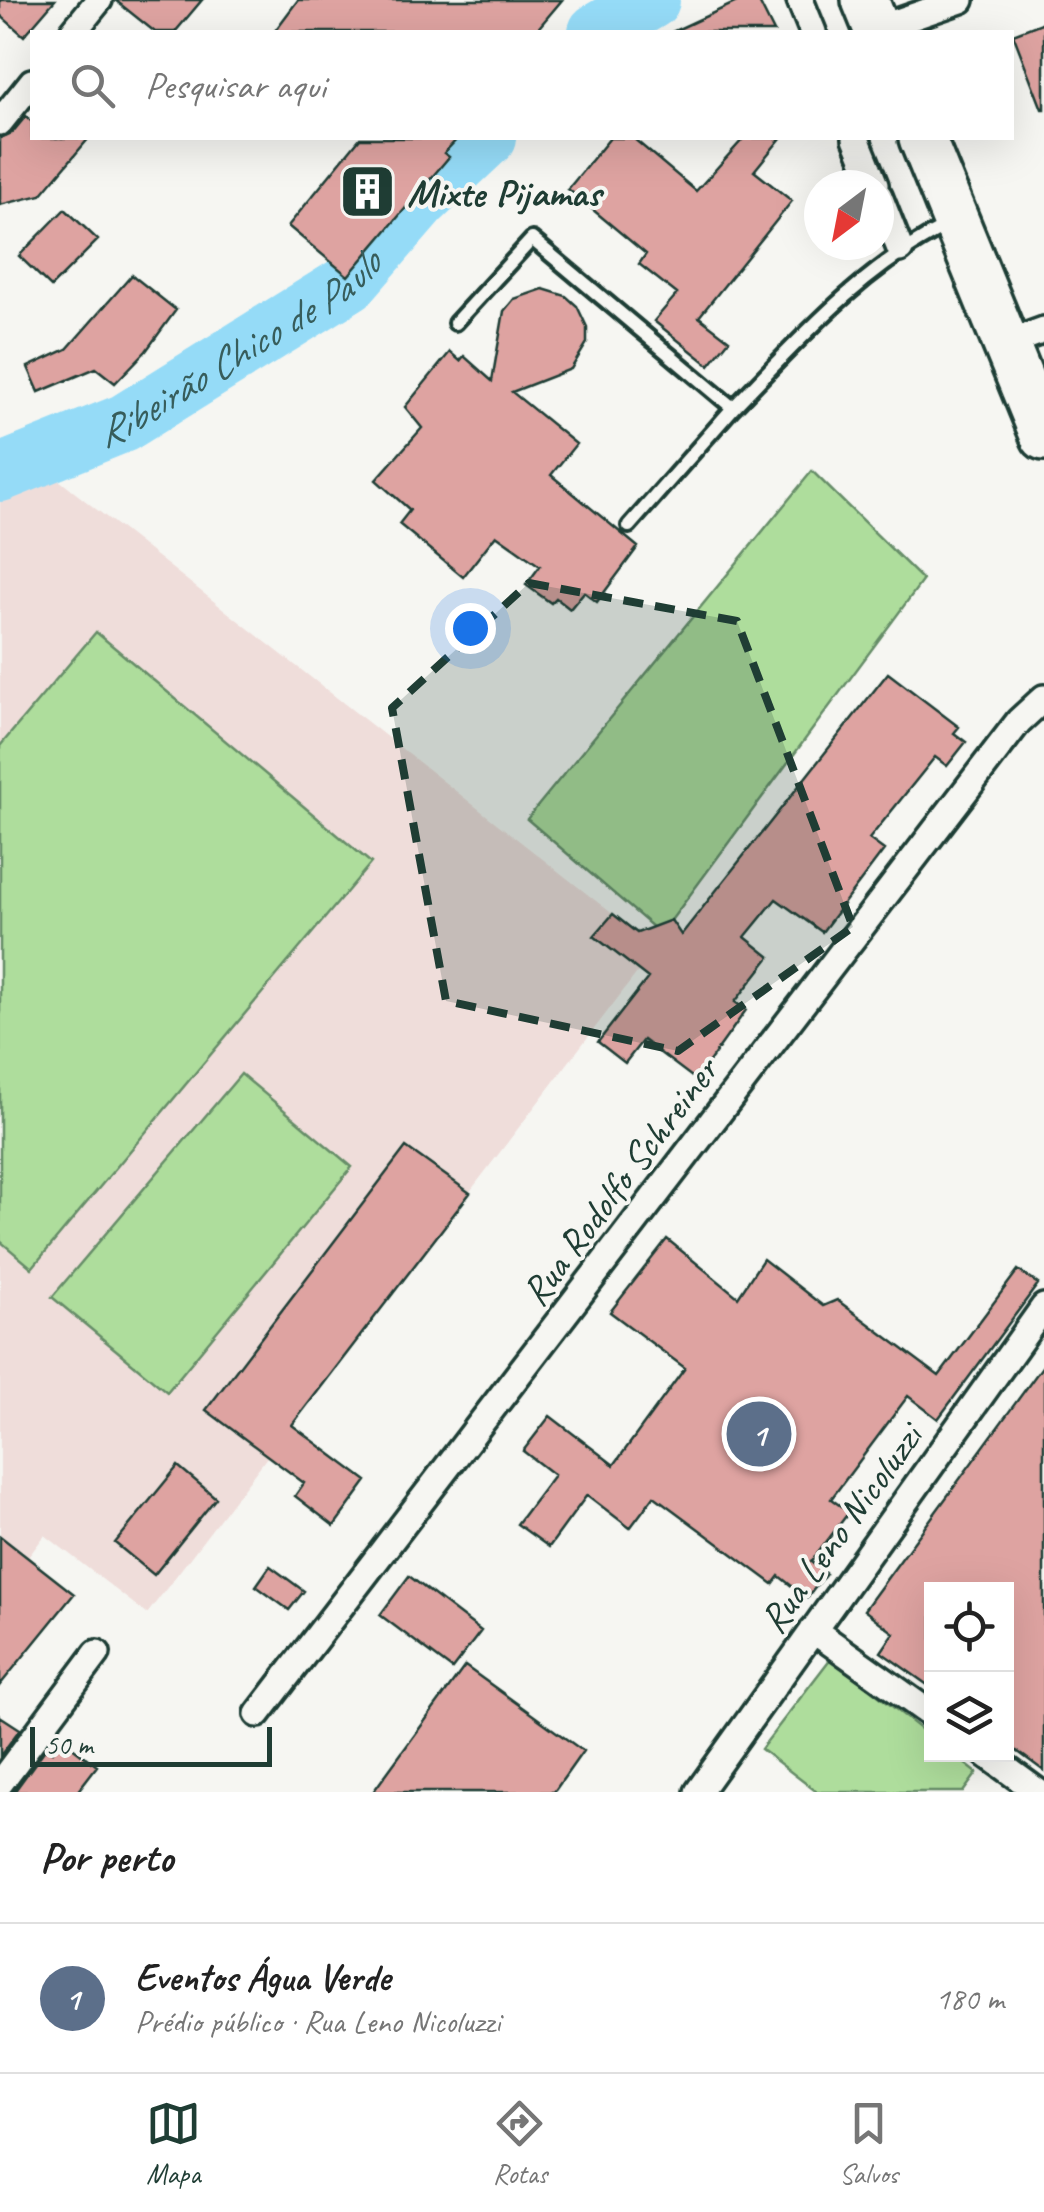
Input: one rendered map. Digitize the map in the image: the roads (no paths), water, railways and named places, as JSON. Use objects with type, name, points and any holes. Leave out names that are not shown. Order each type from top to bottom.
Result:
[{"type":"highway","points":[[923,140],[956,221],[1025,337],[1044,438]]},
{"type":"street","points":[[75,30],[99,0]]},
{"type":"street","points":[[800,0],[812,30]]},
{"type":"street","points":[[874,21],[961,0]]},
{"type":"street","points":[[0,122],[30,84]]},
{"type":"street","points":[[857,140],[869,170]]},
{"type":"street","points":[[894,234],[900,249]]},
{"type":"street","name":"Rua Rodolfo Schreiner","points":[[258,1714],[1019,721],[1044,698]]},
{"type":"street","name":"Rua Leno Nicoluzzi","points":[[698,1792],[1044,1307]]},
{"type":"street","points":[[813,1630],[924,1709]]},
{"type":"street","points":[[0,1783],[97,1653]]},
{"type":"street","points":[[997,1762],[1038,1792]]},
{"type":"lane","points":[[630,526],[733,408],[850,288],[900,249],[956,221]]},
{"type":"lane","points":[[455,323],[532,239],[733,408]]},
{"type":"waterway","name":"Ribeirão Chico de Paulo","points":[[600,30],[651,0]]},
{"type":"waterway","name":"Ribeirão Chico de Paulo","points":[[0,473],[124,423],[349,283],[419,202],[485,140]]},
{"type":"place","name":"Mixte Pijamas","points":[[368,192]]},
{"type":"place","name":"Eventos Água Verde","points":[[759,1434]]}]
